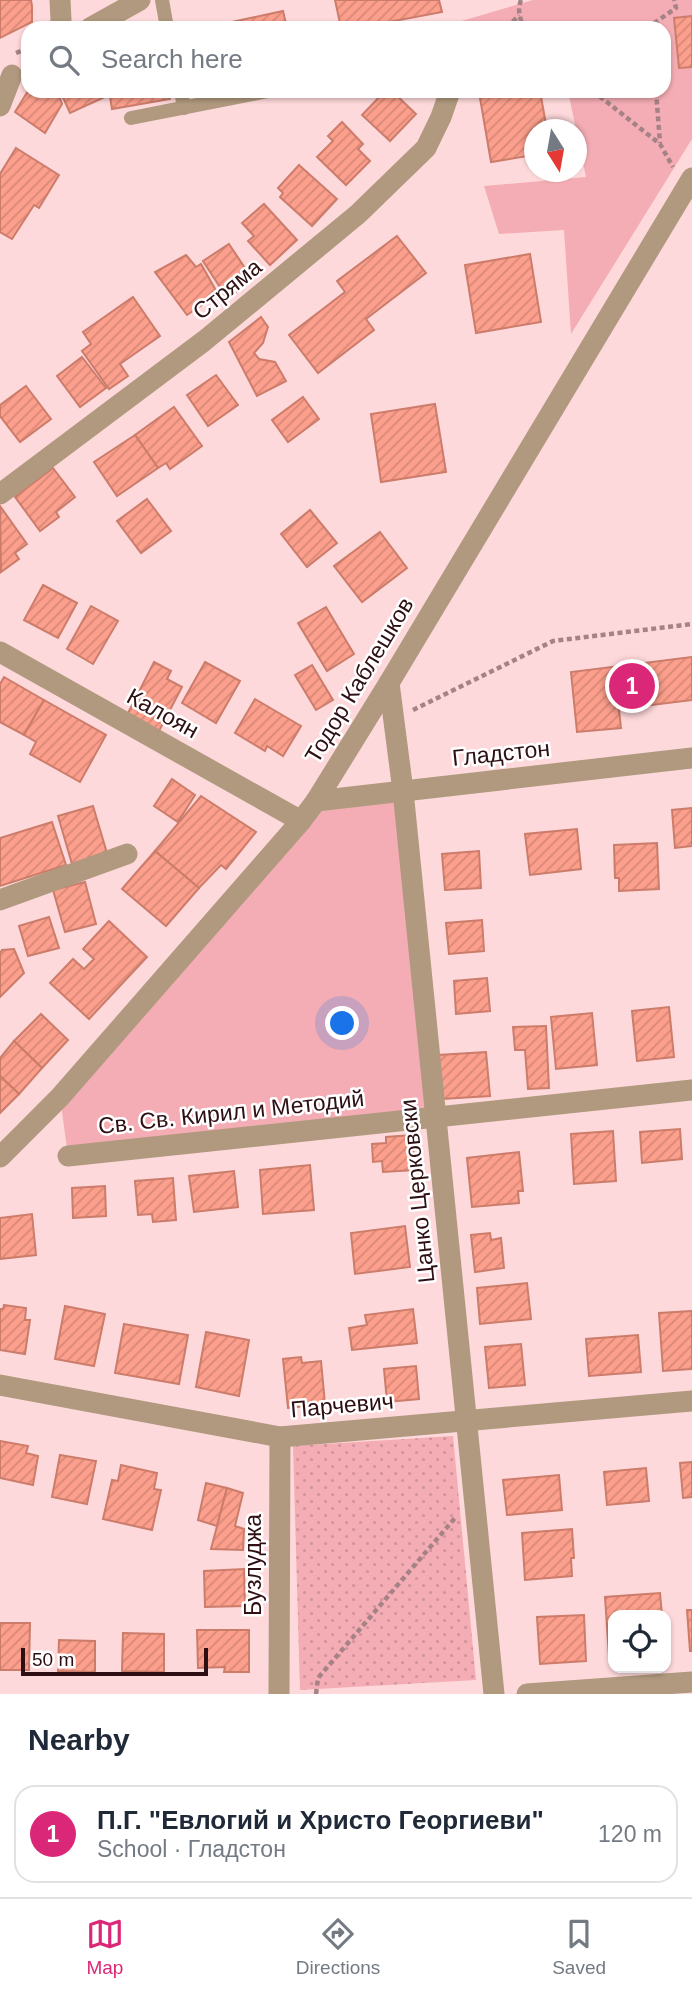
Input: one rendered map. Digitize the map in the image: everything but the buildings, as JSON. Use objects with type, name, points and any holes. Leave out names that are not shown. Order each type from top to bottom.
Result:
[{"type":"street","points":[[60,0],[61,21]]},
{"type":"street","points":[[102,21],[140,0]]},
{"type":"street","points":[[0,106],[13,73]]},
{"type":"street","name":"Стряма","points":[[0,494],[204,341],[358,214],[426,148],[448,98]]},
{"type":"street","name":"Тодор Каблешков","points":[[0,1157],[60,1097],[316,801],[689,184]]},
{"type":"street","name":"Калоян","points":[[0,652],[301,821]]},
{"type":"street","name":"Цанко Церковски","points":[[389,683],[403,791],[494,1694]]},
{"type":"street","name":"Гладстон","points":[[316,801],[692,758]]},
{"type":"street","points":[[0,900],[127,854]]},
{"type":"street","name":"Св. Св. Кирил и Методий","points":[[68,1156],[692,1090]]},
{"type":"street","name":"Парчевич","points":[[0,1385],[280,1437],[692,1401]]},
{"type":"street","name":"Бузлуджа","points":[[279,1694],[280,1437]]},
{"type":"street","points":[[527,1694],[692,1682]]},
{"type":"lane","points":[[162,0],[166,21]]},
{"type":"lane","points":[[182,98],[184,108]]},
{"type":"lane","points":[[131,118],[233,98]]},
{"type":"path","points":[[520,0],[518,7],[521,21]]},
{"type":"path","points":[[657,21],[676,8],[674,0]]},
{"type":"path","points":[[513,21],[519,15]]},
{"type":"path","points":[[602,98],[660,144],[689,184]]},
{"type":"path","points":[[657,98],[660,144]]},
{"type":"path","points":[[389,683],[414,710],[553,640],[692,624]]},
{"type":"path","points":[[316,1694],[318,1678],[474,1497]]},
{"type":"shaded area","points":[[533,0],[692,0],[692,139],[571,334],[564,230],[499,234],[484,186],[529,182],[587,182],[587,119],[574,119],[569,98],[671,98],[671,21],[462,21]]},
{"type":"shaded area","points":[[403,791],[436,1116],[68,1156],[60,1097],[316,801]]},
{"type":"shaded area","points":[[453,1436],[476,1680],[300,1690],[293,1446]]},
{"type":"place","name":"П.Г. \"Евлогий и Христо Георгиеви\"","points":[[632,686]]}]
